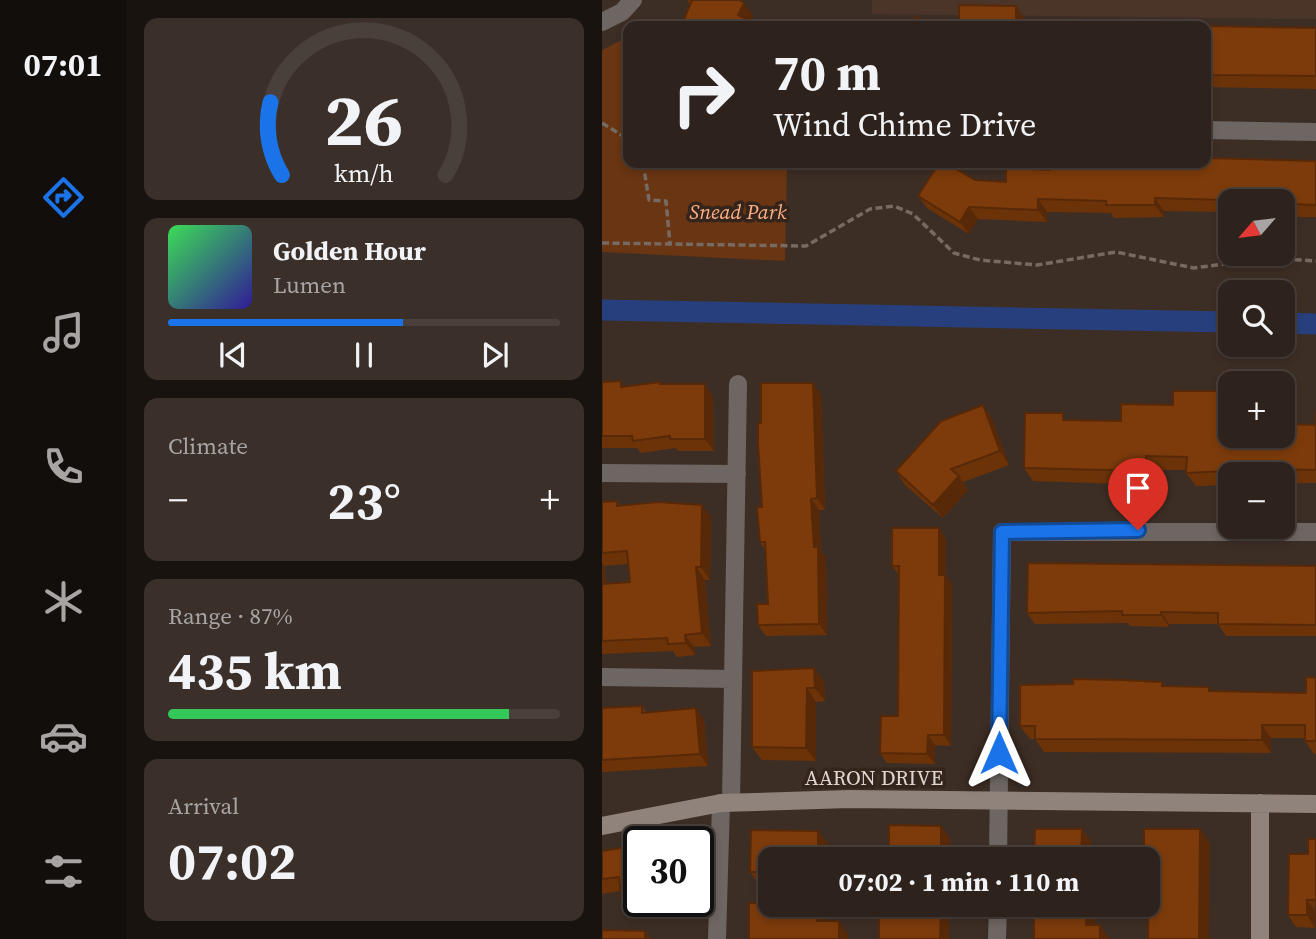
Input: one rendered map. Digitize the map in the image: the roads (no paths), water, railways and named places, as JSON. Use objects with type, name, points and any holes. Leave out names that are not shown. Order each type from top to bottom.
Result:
[{"type":"street","points":[[602,22],[622,12],[633,0]]},
{"type":"street","points":[[1211,130],[1316,132]]},
{"type":"street","points":[[717,939],[733,680],[738,384]]},
{"type":"street","points":[[602,473],[737,474]]},
{"type":"street","points":[[999,847],[1002,532],[1316,531]]},
{"type":"street","points":[[602,677],[733,680]]},
{"type":"street","name":"AARON DRIVE","points":[[602,826],[726,802],[849,799],[1316,804]]},
{"type":"street","points":[[1260,803],[1260,939]]},
{"type":"street","points":[[997,939],[998,917]]},
{"type":"waterway","points":[[602,310],[1218,322]]},
{"type":"waterway","points":[[1295,323],[1316,324]]},
{"type":"park label","name":"Snead Park","points":[[738,211]]}]
